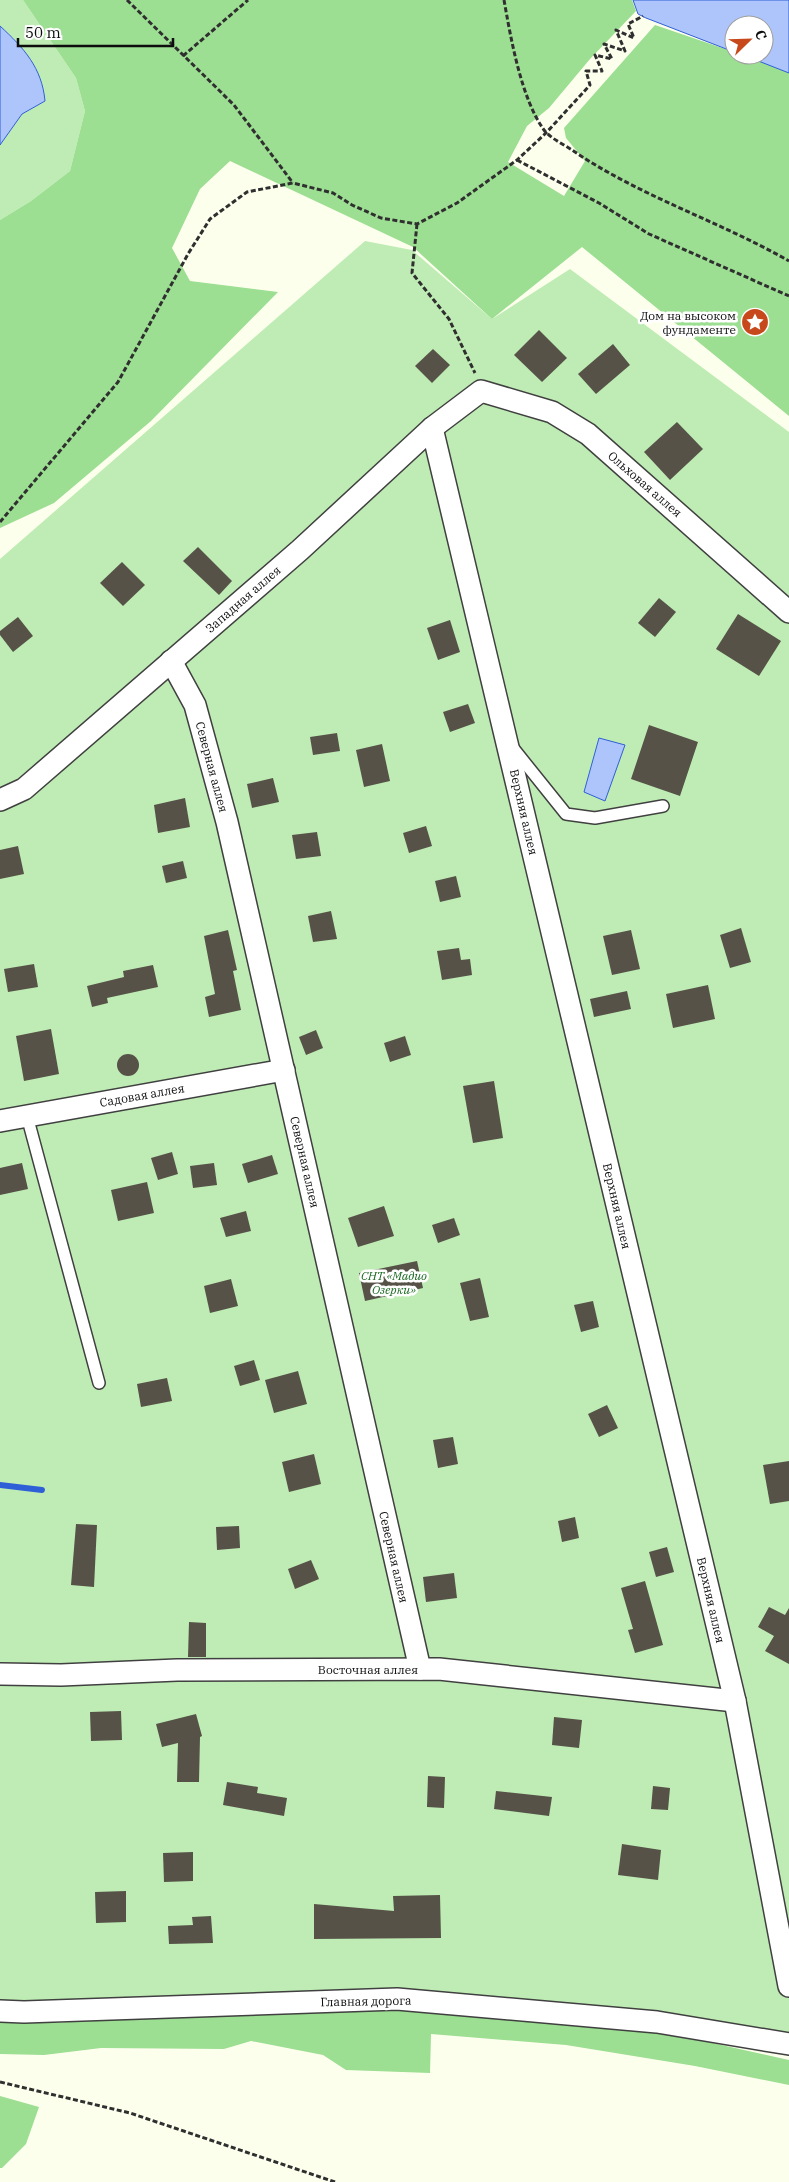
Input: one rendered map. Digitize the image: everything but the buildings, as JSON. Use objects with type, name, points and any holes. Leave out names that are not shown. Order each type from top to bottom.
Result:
[{"type":"street","name":"Западная аллея","points":[[0,800],[24,789],[300,550],[432,428],[481,392]]},
{"type":"street","name":"Ольховая аллея","points":[[481,392],[552,412],[588,434],[789,612]]},
{"type":"street","name":"Верхняя аллея","points":[[432,428],[735,1701],[789,1986]]},
{"type":"street","name":"Северная аллея","points":[[171,661],[194,705],[227,822],[420,1669]]},
{"type":"street","name":"Садовая аллея","points":[[0,1121],[284,1070]]},
{"type":"street","name":"Восточная аллея","points":[[0,1674],[61,1675],[186,1670],[439,1669],[735,1701]]},
{"type":"street","name":"Главная дорога","points":[[0,2011],[24,2012],[396,1999],[657,2022],[789,2044]]},
{"type":"lane","points":[[507,740],[566,814],[595,818],[663,806]]},
{"type":"lane","points":[[27,1116],[99,1383]]},
{"type":"path","points":[[127,0],[234,105],[293,183]]},
{"type":"path","points":[[183,56],[248,0]]},
{"type":"path","points":[[504,0],[511,40],[532,110],[546,133],[585,159],[640,188],[789,260]]},
{"type":"path","points":[[0,522],[118,382],[188,254],[210,219],[246,192],[293,183],[333,193],[352,205],[381,218],[417,224],[457,204],[516,160],[546,133],[590,85],[586,71],[602,70],[595,55],[612,59],[604,44],[625,51],[616,30],[634,38],[628,24],[643,16]]},
{"type":"path","points":[[516,160],[599,203],[650,234],[789,296]]},
{"type":"path","points":[[417,224],[412,273],[449,319],[473,366],[481,392]]},
{"type":"path","points":[[0,2082],[130,2113],[334,2182]]},
{"type":"green space","points":[[0,0],[23,0],[76,78],[85,111],[70,171],[31,201],[0,220],[0,145],[22,114],[45,101],[15,40],[0,26]]},
{"type":"green space","points":[[23,0],[632,0],[636,11],[590,59],[549,108],[527,126],[508,162],[564,196],[585,161],[566,138],[564,128],[655,25],[724,49],[724,65],[771,65],[789,73],[789,416],[582,247],[492,319],[413,247],[230,161],[200,189],[172,248],[190,281],[278,292],[151,421],[54,503],[0,528],[0,220],[31,201],[70,171],[85,111],[76,78]]},
{"type":"green space","name":"СНТ «Мадио Озерки»","points":[[365,241],[412,250],[492,319],[570,269],[789,432],[789,2050],[599,2020],[0,2017],[0,559]]},
{"type":"green space","points":[[397,2008],[659,2031],[789,2060],[789,2085],[695,2066],[566,2045],[431,2034],[430,2073],[346,2070],[323,2055],[251,2041],[224,2049],[101,2048],[44,2055],[0,2054],[0,2021],[53,2023],[301,2009]]},
{"type":"green space","points":[[0,2096],[39,2107],[26,2144],[2,2168],[0,2168]]},
{"type":"water","points":[[633,0],[789,0],[789,73],[769,65],[774,65],[774,15],[724,15],[724,48],[638,14]]},
{"type":"water","points":[[0,26],[17,42],[36,69],[45,101],[22,114],[0,145]]},
{"type":"water","points":[[599,738],[625,745],[605,801],[584,792]]},
{"type":"waterway","points":[[0,1485],[42,1490]]},
{"type":"place","name":"Дом на высоком фундаменте","points":[[755,322]]}]
